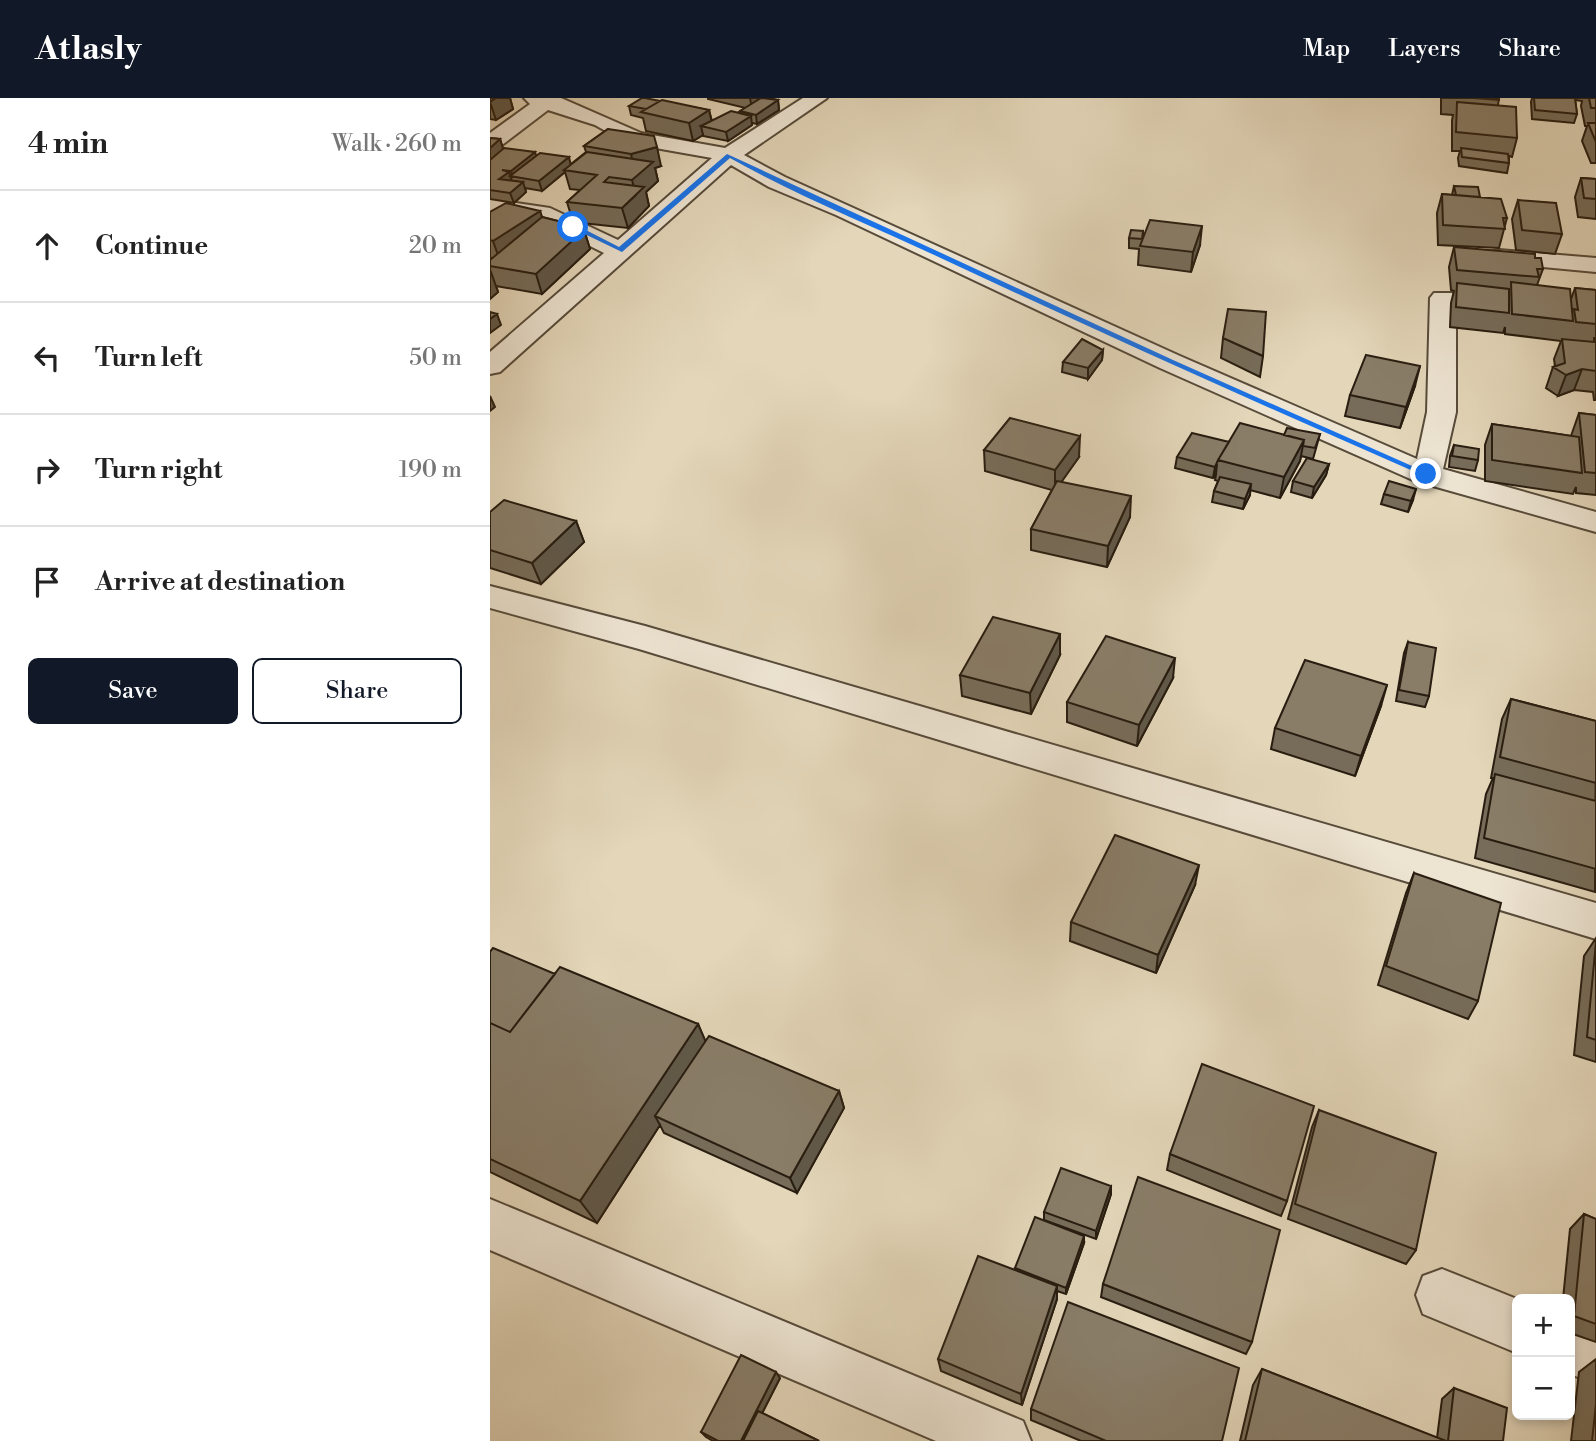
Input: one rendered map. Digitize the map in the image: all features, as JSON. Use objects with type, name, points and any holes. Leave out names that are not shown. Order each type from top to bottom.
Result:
[{"type":"street","points":[[490,366],[729,155],[817,98]]},
{"type":"street","points":[[490,143],[544,99],[602,121],[635,138],[729,155],[777,182],[855,215],[1170,362],[1426,474],[1596,522]]},
{"type":"street","points":[[490,206],[542,213],[620,251]]},
{"type":"street","points":[[1499,257],[1596,265]]},
{"type":"street","points":[[1426,474],[1434,458],[1440,419],[1443,298]]},
{"type":"street","points":[[490,597],[645,638],[1596,921]]},
{"type":"street","points":[[490,1224],[1003,1441]]},
{"type":"street","points":[[1442,1295],[1512,1324]]},
{"type":"street","points":[[1575,1348],[1596,1357]]},
{"type":"building","points":[[642,98],[660,101],[646,109],[629,106]]},
{"type":"building","points":[[761,98],[778,100],[756,115],[740,111]]},
{"type":"building","points":[[1534,98],[1575,98],[1577,114],[1535,110]]},
{"type":"building","points":[[1589,98],[1596,98],[1596,108],[1591,108]]},
{"type":"building","points":[[662,100],[709,110],[689,123],[641,112]]},
{"type":"building","points":[[1457,102],[1516,107],[1517,138],[1456,132]]},
{"type":"building","points":[[731,111],[751,116],[726,132],[701,126]]},
{"type":"building","points":[[1588,123],[1596,123],[1596,142]]},
{"type":"building","points":[[608,129],[654,136],[657,147],[631,154],[584,146]]},
{"type":"building","points":[[490,138],[500,139],[490,148]]},
{"type":"building","points":[[504,148],[535,152],[511,171],[502,170],[509,172],[499,179],[523,182],[510,193],[490,190],[490,160]]},
{"type":"building","points":[[1461,148],[1508,154],[1509,163],[1462,157]]},
{"type":"building","points":[[587,152],[653,162],[632,180],[609,177],[604,182],[644,187],[622,208],[567,202],[597,175],[564,170]]},
{"type":"building","points":[[540,153],[569,157],[539,181],[510,176]]},
{"type":"building","points":[[1581,178],[1596,179],[1596,199],[1584,198]]},
{"type":"building","points":[[1454,186],[1478,187],[1480,197],[1456,195]]},
{"type":"building","points":[[1442,194],[1501,199],[1507,218],[1503,218],[1505,229],[1443,225]]},
{"type":"building","points":[[1518,200],[1556,203],[1562,234],[1522,230]]},
{"type":"building","points":[[506,203],[540,211],[493,241],[490,240],[490,212]]},
{"type":"building","points":[[542,217],[570,224],[567,227],[584,230],[536,274],[490,266],[490,260]]},
{"type":"building","points":[[1150,220],[1202,226],[1193,252],[1140,246]]},
{"type":"building","points":[[1131,230],[1143,231],[1142,239],[1129,238]]},
{"type":"building","points":[[1454,247],[1535,254],[1535,258],[1541,258],[1543,269],[1537,269],[1539,277],[1457,270]]},
{"type":"building","points":[[1511,282],[1570,289],[1573,321],[1512,314]]},
{"type":"building","points":[[1457,283],[1509,289],[1509,313],[1456,307]]},
{"type":"building","points":[[1575,288],[1596,290],[1596,324],[1576,322],[1574,309],[1578,310]]},
{"type":"building","points":[[1228,309],[1266,312],[1263,356],[1223,338]]},
{"type":"building","points":[[1594,338],[1596,371],[1582,369],[1566,375],[1553,367],[1565,363],[1562,339],[1594,342]]},
{"type":"building","points":[[1082,339],[1103,350],[1088,368],[1063,362]]},
{"type":"building","points":[[1366,355],[1420,366],[1406,407],[1350,395]]},
{"type":"building","points":[[1579,413],[1596,415],[1596,473],[1585,472]]},
{"type":"building","points":[[1010,418],[1080,436],[1055,470],[984,450]]},
{"type":"building","points":[[1240,423],[1304,440],[1284,477],[1218,460]]},
{"type":"building","points":[[1492,424],[1579,437],[1582,473],[1492,460]]},
{"type":"building","points":[[1287,428],[1320,434],[1315,448],[1303,446],[1304,440],[1284,435]]},
{"type":"building","points":[[1192,433],[1229,442],[1215,467],[1177,457]]},
{"type":"building","points":[[1454,445],[1479,449],[1478,460],[1452,456]]},
{"type":"building","points":[[1307,458],[1329,464],[1314,487],[1293,481]]},
{"type":"building","points":[[1220,477],[1251,484],[1245,499],[1214,491]]},
{"type":"building","points":[[1057,481],[1131,496],[1108,546],[1031,529]]},
{"type":"building","points":[[1389,481],[1416,489],[1411,501],[1384,494]]},
{"type":"building","points":[[504,500],[576,521],[532,563],[490,550],[490,512]]},
{"type":"building","points":[[993,617],[1060,634],[1030,693],[960,675]]},
{"type":"building","points":[[1106,636],[1175,658],[1139,725],[1067,702]]},
{"type":"building","points":[[1408,642],[1436,648],[1429,696],[1399,690]]},
{"type":"building","points":[[1305,660],[1387,685],[1361,756],[1275,728]]},
{"type":"building","points":[[1511,699],[1596,721],[1596,783],[1500,757]]},
{"type":"building","points":[[1495,774],[1596,801],[1596,869],[1484,838]]},
{"type":"building","points":[[1115,835],[1199,865],[1158,955],[1071,922]]},
{"type":"building","points":[[1414,873],[1501,903],[1478,1001],[1386,966]]},
{"type":"building","points":[[1596,942],[1596,1040],[1587,1037]]},
{"type":"building","points":[[493,948],[555,974],[510,1032],[490,1023],[490,952]]},
{"type":"building","points":[[560,967],[698,1024],[580,1201],[490,1159],[490,1023],[510,1032]]},
{"type":"building","points":[[709,1036],[839,1091],[790,1178],[655,1116]]},
{"type":"building","points":[[1202,1064],[1314,1106],[1287,1201],[1170,1154]]},
{"type":"building","points":[[1319,1110],[1436,1153],[1416,1250],[1295,1204]]},
{"type":"building","points":[[1061,1168],[1111,1186],[1096,1231],[1044,1212]]},
{"type":"building","points":[[1138,1177],[1280,1230],[1252,1342],[1103,1284]]},
{"type":"building","points":[[1584,1214],[1596,1219],[1596,1324],[1575,1316]]},
{"type":"building","points":[[1035,1217],[1084,1236],[1066,1288],[1015,1268]]},
{"type":"building","points":[[978,1256],[1057,1286],[1021,1394],[938,1359]]},
{"type":"building","points":[[1068,1302],[1239,1368],[1222,1441],[1106,1441],[1031,1409]]},
{"type":"building","points":[[741,1355],[776,1372],[741,1441],[718,1441],[701,1432]]},
{"type":"building","points":[[1262,1369],[1446,1441],[1245,1441]]},
{"type":"building","points":[[1454,1388],[1507,1408],[1503,1441],[1448,1441]]},
{"type":"building","points":[[1596,1404],[1596,1441],[1592,1441]]},
{"type":"building","points":[[758,1411],[819,1441],[743,1441]]},
{"type":"route","points":[[573,227],[620,251],[729,155],[777,182],[844,210],[1170,362],[1426,474]]}]
